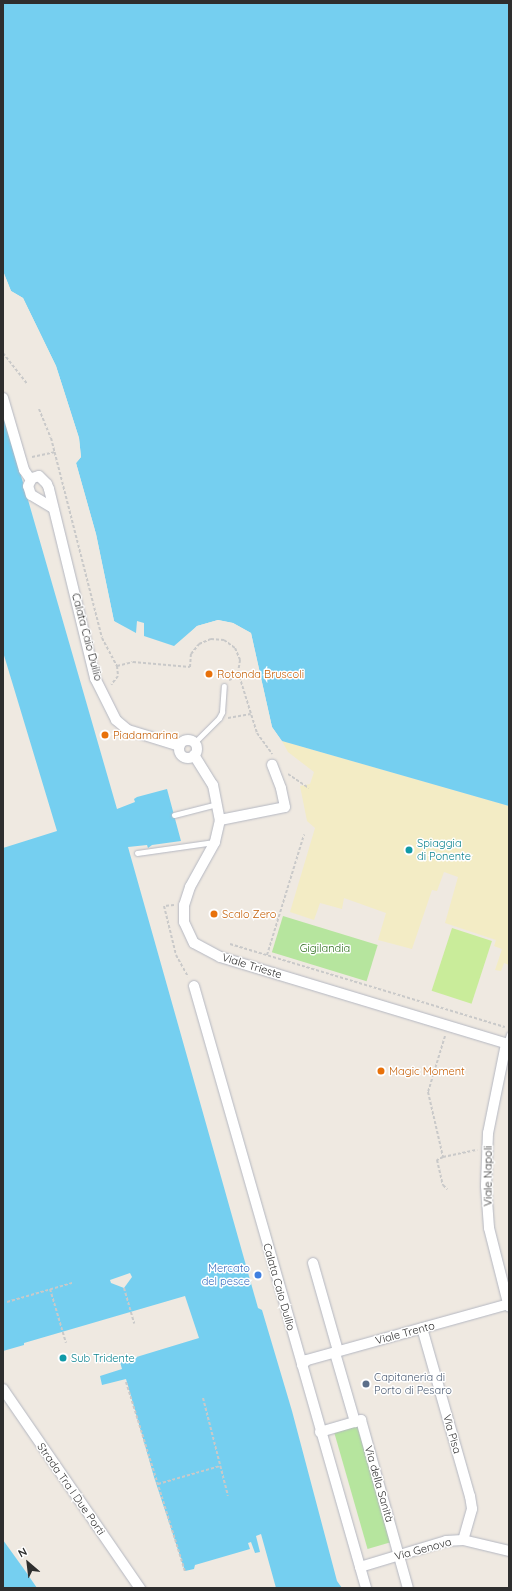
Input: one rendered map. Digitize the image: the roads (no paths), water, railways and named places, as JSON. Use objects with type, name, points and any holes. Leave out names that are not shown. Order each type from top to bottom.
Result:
[{"type":"street","points":[[3,398],[21,460],[30,480],[28,486],[31,495],[53,508]]},
{"type":"street","name":"Calata Caio Duilio","points":[[30,480],[39,476],[43,478],[53,508],[95,678],[104,693],[116,720],[128,730],[180,746]]},
{"type":"street","points":[[186,740],[194,742],[197,747],[194,755],[185,757],[180,752],[180,746],[186,740]]},
{"type":"street","name":"Viale Trieste","points":[[194,755],[213,785],[218,803],[220,820],[215,842],[190,887],[184,906],[188,933],[194,943],[204,950],[508,1041]]},
{"type":"street","points":[[220,820],[285,807],[281,788],[272,765]]},
{"type":"street","name":"Calata Caio Duilio","points":[[194,986],[320,1432],[366,1588]]},
{"type":"street","name":"Viale Napoli","points":[[508,1041],[487,1151],[486,1186],[489,1228],[509,1305]]},
{"type":"street","points":[[313,1263],[355,1422],[320,1432]]},
{"type":"street","name":"Viale Trento","points":[[302,1365],[307,1360],[509,1305]]},
{"type":"street","name":"Via Pisa","points":[[422,1328],[470,1496],[472,1509],[463,1540]]},
{"type":"street","name":"Strada Tra I Due Porti","points":[[3,1389],[140,1588]]},
{"type":"street","name":"Via della Sanità","points":[[355,1422],[361,1420],[408,1588]]},
{"type":"street","name":"Via Genova","points":[[360,1567],[446,1541],[463,1540],[509,1551]]},
{"type":"lane","points":[[194,742],[219,718],[222,712],[224,686]]},
{"type":"lane","points":[[174,815],[218,803]]},
{"type":"lane","points":[[137,853],[215,842]]},
{"type":"water","points":[[3,3],[509,3],[509,806],[282,741],[272,727],[251,633],[233,623],[218,620],[197,626],[174,646],[144,636],[144,623],[137,621],[136,633],[114,621],[96,534],[76,463],[81,457],[79,438],[56,366],[23,298],[11,291],[3,271]]},
{"type":"water","points":[[3,413],[117,809],[135,802],[134,799],[137,797],[167,789],[181,841],[152,845],[148,848],[147,845],[128,847],[258,1308],[262,1310],[292,1411],[337,1581],[342,1588],[276,1588],[261,1534],[256,1536],[260,1552],[255,1553],[251,1542],[248,1543],[250,1549],[195,1565],[194,1569],[185,1571],[154,1477],[126,1379],[102,1385],[100,1376],[122,1369],[120,1362],[199,1338],[185,1296],[24,1343],[24,1345],[3,1351],[3,848],[57,831],[3,652]]},
{"type":"water","points":[[3,1540],[26,1572],[37,1588],[3,1588]]},
{"type":"place","name":"Rotonda Bruscoli","points":[[209,674]]},
{"type":"place","name":"Piadamarina","points":[[105,735]]},
{"type":"place","name":"Spiaggia di Ponente","points":[[409,850]]},
{"type":"place","name":"Scalo Zero","points":[[214,914]]},
{"type":"place","name":"Magic Moment","points":[[381,1071]]},
{"type":"place","name":"Mercato del pesce","points":[[258,1275]]},
{"type":"place","name":"Sub Tridente","points":[[63,1358]]},
{"type":"place","name":"Capitaneria di Porto di Pesaro","points":[[366,1384]]},
{"type":"park label","name":"Gigilandia","points":[[325,948]]}]
